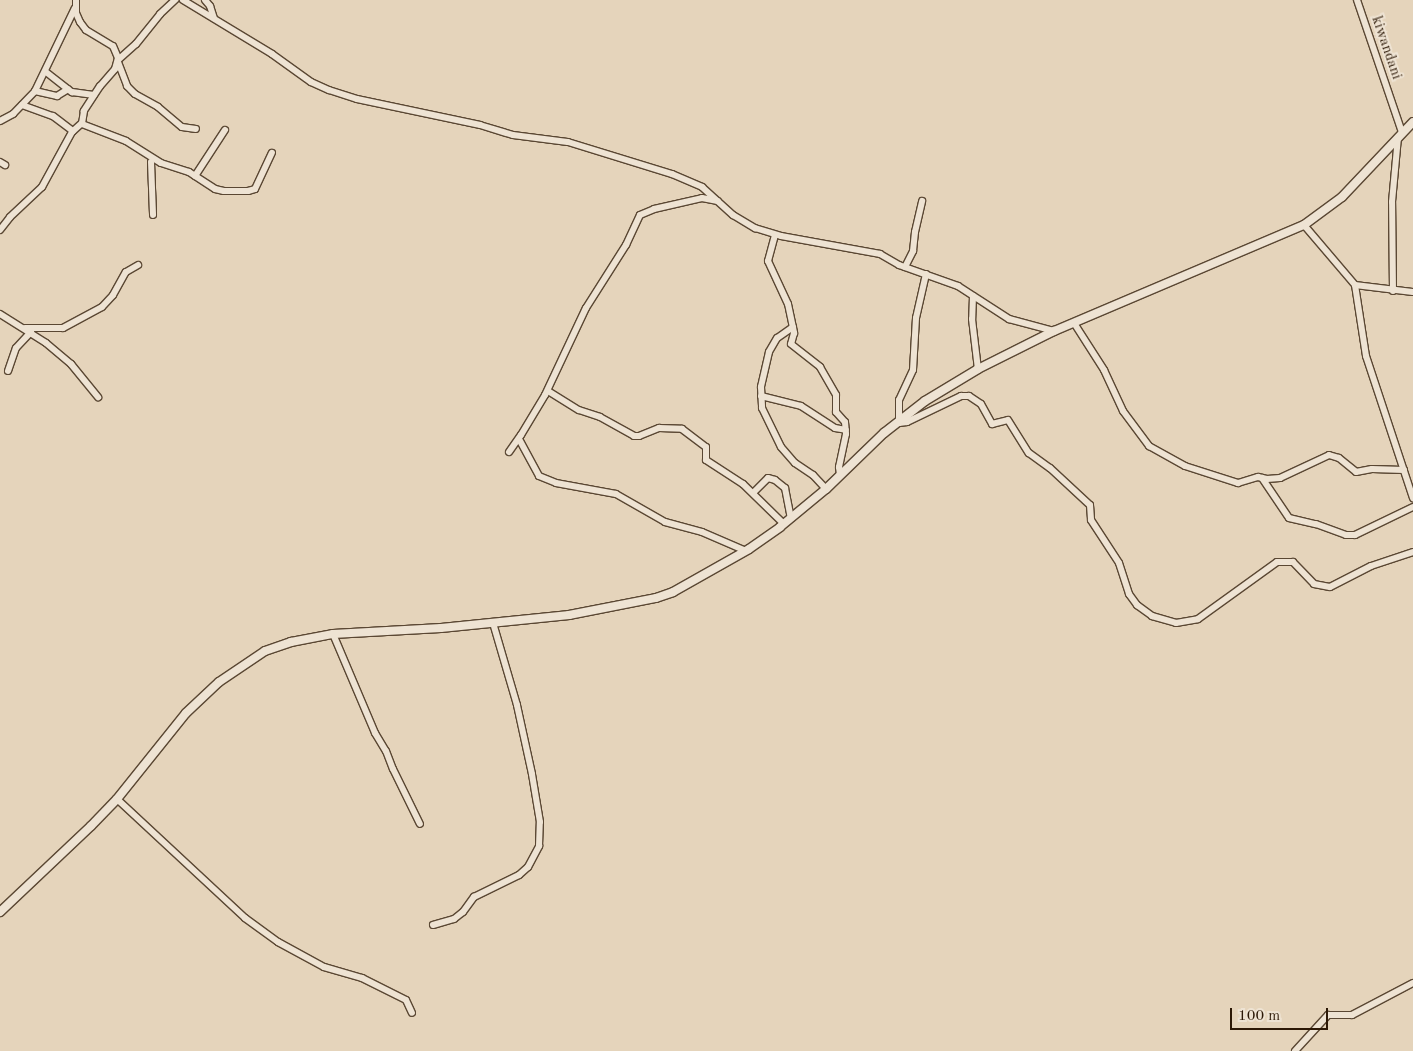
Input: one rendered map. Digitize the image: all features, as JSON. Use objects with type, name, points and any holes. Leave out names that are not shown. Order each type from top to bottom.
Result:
[{"type":"street","points":[[1,227],[42,187],[73,131],[82,123],[82,117],[94,95],[115,70],[118,61],[136,44],[160,14],[175,0]]},
{"type":"street","points":[[183,0],[272,54],[311,82],[329,90],[358,99],[480,125],[513,135],[568,142],[605,152],[692,181],[710,193],[744,222],[775,235],[872,252],[905,267],[955,284],[1009,319],[1054,332]]},
{"type":"street","points":[[205,0],[210,6],[214,18]]},
{"type":"street","name":"kiwandani","points":[[1357,0],[1400,134]]},
{"type":"street","points":[[75,3],[76,13],[86,30],[112,46],[127,86],[135,94],[158,107],[182,127],[196,130]]},
{"type":"street","points":[[0,121],[13,114],[35,91],[46,72],[59,37],[75,3]]},
{"type":"street","points":[[46,72],[68,89],[78,94],[94,95]]},
{"type":"street","points":[[35,91],[57,96],[68,89]]},
{"type":"street","points":[[22,105],[53,116],[73,131]]},
{"type":"street","points":[[0,912],[117,799],[186,713],[219,682],[265,651],[291,642],[333,634],[493,623],[570,615],[656,598],[687,584],[746,551],[784,524],[925,401],[978,368],[1074,323],[1304,225],[1342,197],[1413,122]]},
{"type":"street","points":[[82,123],[89,128],[126,141],[167,166],[194,176],[215,189],[248,192],[255,189],[261,180],[272,153]]},
{"type":"street","points":[[194,176],[226,130]]},
{"type":"street","points":[[1393,292],[1392,202],[1400,134]]},
{"type":"street","points":[[147,154],[151,162],[153,215]]},
{"type":"street","points":[[151,162],[156,166],[167,166]]},
{"type":"street","points":[[509,452],[548,391],[586,308],[626,245],[640,215],[654,208],[702,198],[718,201]]},
{"type":"street","points":[[905,267],[913,252],[922,201]]},
{"type":"street","points":[[1304,225],[1355,286],[1366,356],[1413,498]]},
{"type":"street","points":[[775,235],[768,261],[788,304],[794,333],[791,344],[820,367],[836,394],[836,412],[845,422],[846,430],[839,467],[840,475]]},
{"type":"street","points":[[28,330],[63,328],[102,307],[114,295],[126,272],[138,265]]},
{"type":"street","points":[[898,423],[898,406],[914,364],[916,318],[926,274]]},
{"type":"street","points":[[1355,286],[1393,292],[1413,292]]},
{"type":"street","points":[[973,296],[972,319],[978,368]]},
{"type":"street","points":[[0,314],[28,330],[71,364],[98,397]]},
{"type":"street","points":[[1074,323],[1104,370],[1123,411],[1152,449],[1170,456],[1185,466],[1238,483],[1261,477],[1267,479],[1282,477],[1329,455],[1339,458],[1356,472],[1372,469],[1404,470]]},
{"type":"street","points":[[793,327],[773,343],[762,379],[762,408],[781,446],[795,462],[813,475],[826,489]]},
{"type":"street","points":[[8,370],[16,348],[28,330]]},
{"type":"street","points":[[548,391],[579,410],[600,417],[634,436],[639,436],[659,428],[682,429],[706,447],[706,460],[752,493],[784,524]]},
{"type":"street","points":[[761,396],[801,406],[835,428],[846,430]]},
{"type":"street","points":[[898,423],[907,422],[962,396],[969,396],[981,404],[992,424],[1007,419],[1029,453],[1050,468],[1090,505],[1091,520],[1116,558],[1130,594],[1137,605],[1152,616],[1168,622],[1182,624],[1198,619],[1277,562],[1293,562],[1314,584],[1330,588],[1371,566],[1413,552]]},
{"type":"street","points":[[519,439],[540,476],[556,483],[616,494],[665,522],[702,532],[746,551]]},
{"type":"street","points":[[1261,477],[1289,518],[1316,524],[1346,535],[1355,535],[1413,507]]},
{"type":"street","points":[[752,493],[768,478],[775,480],[785,488],[791,518]]},
{"type":"street","points":[[433,925],[454,919],[463,912],[474,897],[519,875],[528,867],[539,846],[540,822],[532,774],[517,705],[493,623]]},
{"type":"street","points":[[333,634],[375,733],[386,751],[392,769],[420,824]]},
{"type":"street","points":[[117,799],[245,918],[278,942],[324,967],[362,978],[406,1000],[412,1013]]},
{"type":"street","points":[[1295,1051],[1328,1015],[1352,1015],[1413,983]]}]
